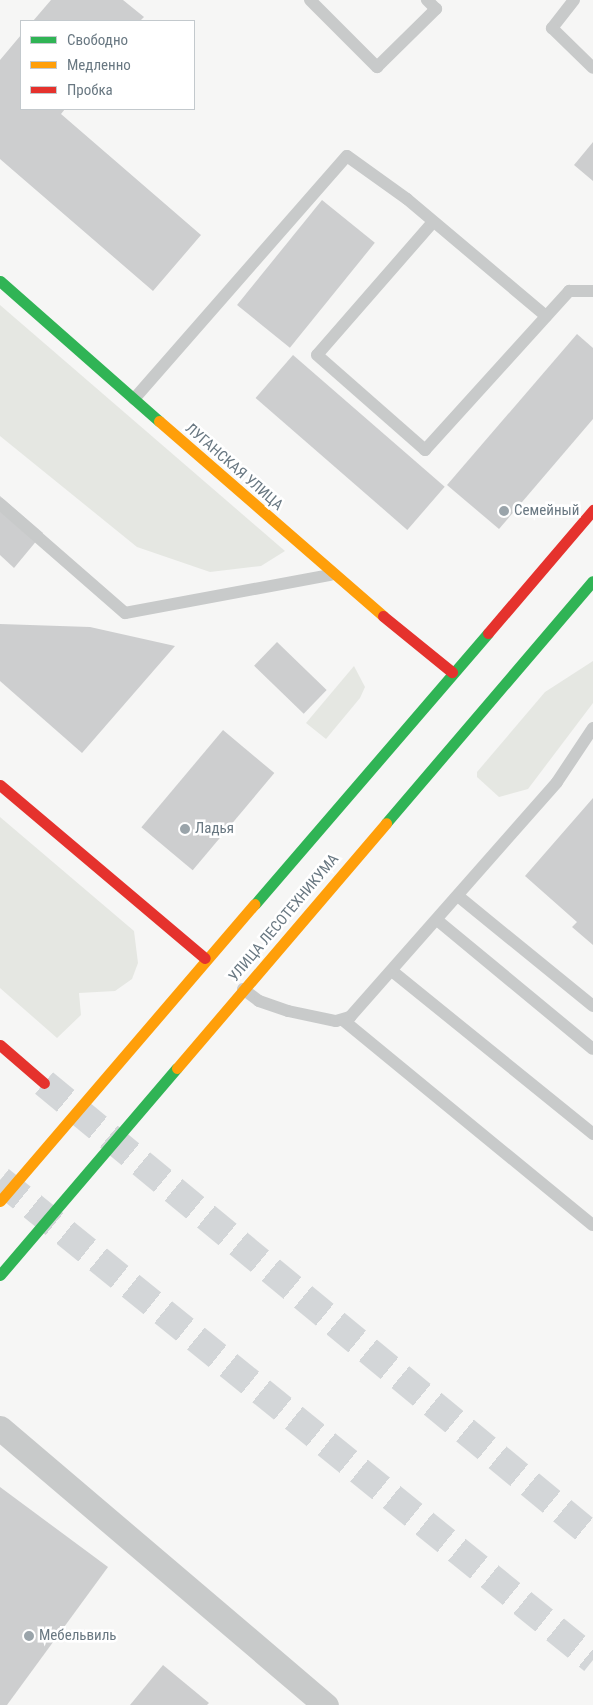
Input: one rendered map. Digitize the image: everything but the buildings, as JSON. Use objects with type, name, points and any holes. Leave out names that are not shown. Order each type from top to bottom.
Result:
[{"type":"main road","name":"ЛУГАНСКАЯ УЛИЦА","points":[[0,281],[333,574],[452,672]]},
{"type":"main road","points":[[0,1201],[206,958],[593,510]]},
{"type":"main road","name":"УЛИЦА ЛЕСОТЕХНИКУМА","points":[[0,1276],[593,581]]},
{"type":"main road","points":[[0,786],[206,958]]},
{"type":"main road","points":[[0,1045],[44,1083]]},
{"type":"street","points":[[0,1428],[326,1705]]},
{"type":"lane","points":[[310,0],[377,67],[436,8],[427,0]]},
{"type":"lane","points":[[574,0],[552,28],[593,68]]},
{"type":"lane","points":[[134,399],[347,156],[433,222],[546,316]]},
{"type":"lane","points":[[433,222],[317,355],[425,450],[569,290],[593,291]]},
{"type":"lane","points":[[0,504],[125,613],[333,574]]},
{"type":"lane","points":[[343,1020],[356,1012],[557,782],[593,728]]},
{"type":"lane","points":[[458,896],[593,1006]]},
{"type":"lane","points":[[436,920],[593,1049]]},
{"type":"lane","points":[[392,971],[593,1134]]},
{"type":"lane","points":[[243,990],[259,1001],[279,1008],[343,1020],[593,1224]]},
{"type":"shaded area","points":[[0,305],[285,551],[261,566],[210,572],[137,547],[0,436]]},
{"type":"shaded area","points":[[593,661],[593,703],[528,789],[499,797],[477,777],[477,772],[545,692]]},
{"type":"shaded area","points":[[354,666],[365,687],[360,698],[326,739],[306,723]]},
{"type":"shaded area","points":[[0,817],[134,931],[138,963],[132,979],[115,991],[79,993],[81,1015],[57,1038],[0,988]]},
{"type":"tunnel","points":[[44,1083],[593,1536]]},
{"type":"tunnel","points":[[0,1180],[593,1660]]},
{"type":"traffic: fast","points":[[0,281],[159,421]]},
{"type":"traffic: fast","points":[[386,823],[593,581]]},
{"type":"traffic: fast","points":[[255,904],[488,633]]},
{"type":"traffic: fast","points":[[0,1275],[177,1068]]},
{"type":"traffic: slow","points":[[159,421],[383,616]]},
{"type":"traffic: slow","points":[[177,1068],[386,823]]},
{"type":"traffic: slow","points":[[0,1201],[255,904]]},
{"type":"traffic: jam","points":[[488,633],[593,510]]},
{"type":"traffic: jam","points":[[383,616],[452,672]]},
{"type":"traffic: jam","points":[[0,785],[205,958]]},
{"type":"traffic: jam","points":[[0,1045],[44,1083]]},
{"type":"place","name":"Семейный","points":[[504,511]]},
{"type":"place","name":"Ладья","points":[[185,829]]},
{"type":"place","name":"Мебельвиль","points":[[29,1636]]}]
